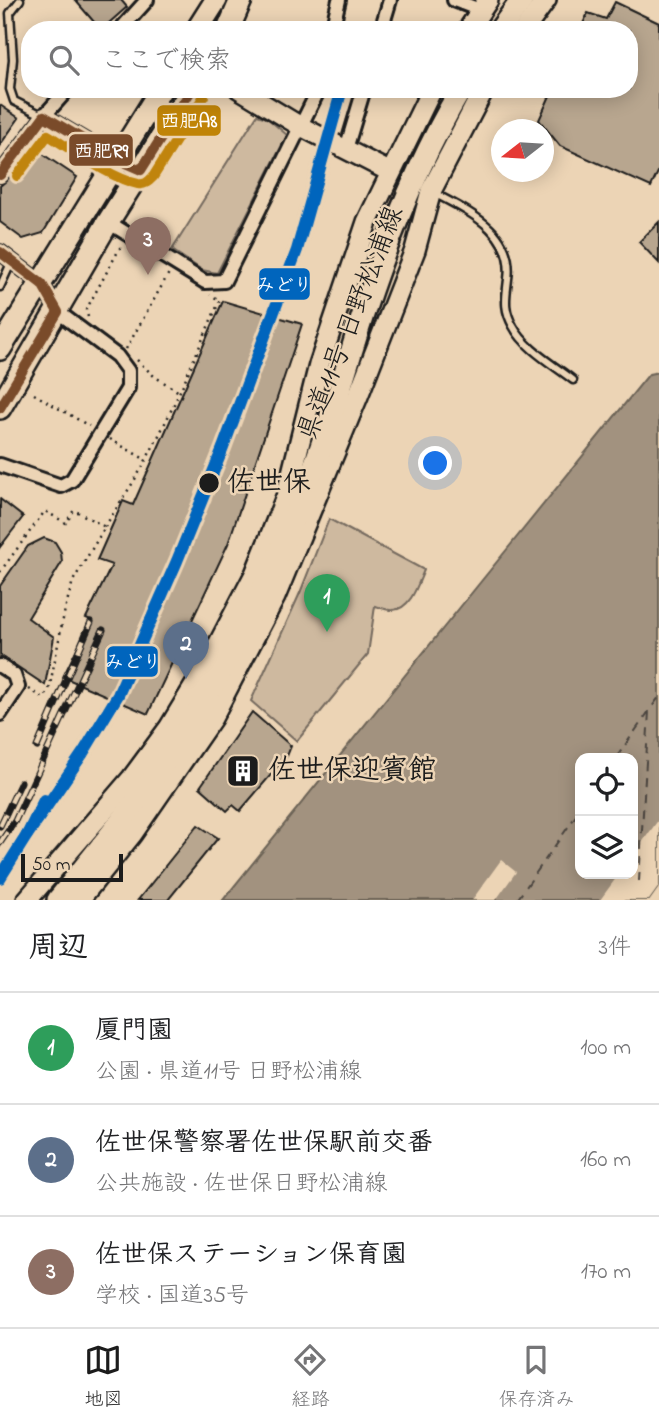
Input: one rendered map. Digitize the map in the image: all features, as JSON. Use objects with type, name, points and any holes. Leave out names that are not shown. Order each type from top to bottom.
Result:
[{"type":"highway","points":[[203,21],[216,0]]},
{"type":"highway","points":[[232,21],[241,0]]},
{"type":"highway","points":[[507,21],[522,0]]},
{"type":"highway","points":[[0,349],[156,98]]},
{"type":"highway","points":[[0,408],[108,222],[186,98]]},
{"type":"highway","points":[[58,900],[127,814],[182,736],[228,660],[260,598],[314,467],[374,282],[410,187],[456,98]]},
{"type":"main road","points":[[531,21],[546,0]]},
{"type":"main road","points":[[474,21],[484,5]]},
{"type":"main road","points":[[27,900],[132,778],[169,727],[208,664],[255,574],[286,498],[326,344],[367,222],[427,98]]},
{"type":"main road","name":"県道11号 日野松浦線","points":[[79,900],[132,834],[212,718],[275,597],[415,250],[431,191],[479,98]]},
{"type":"street","points":[[128,21],[147,0]]},
{"type":"street","points":[[334,21],[339,0]]},
{"type":"street","points":[[384,21],[390,0]]},
{"type":"street","points":[[454,0],[484,5]]},
{"type":"street","points":[[0,176],[60,98]]},
{"type":"street","points":[[254,98],[300,126],[390,172]]},
{"type":"street","points":[[108,222],[205,282],[224,281],[314,98]]},
{"type":"street","points":[[346,149],[361,98]]},
{"type":"street","points":[[44,116],[118,160],[141,170]]},
{"type":"street","points":[[0,465],[61,486],[72,481],[128,388],[128,371],[117,356],[58,312],[42,285],[3,255]]},
{"type":"street","points":[[0,666],[14,676],[18,687],[0,714]]},
{"type":"lane","points":[[20,0],[10,13],[13,59],[10,89],[14,101],[44,116]]},
{"type":"lane","points":[[431,191],[492,227],[501,241],[509,264],[505,294],[506,309],[513,327],[525,342],[573,380]]},
{"type":"lane","points":[[0,286],[3,255]]},
{"type":"path","points":[[89,324],[86,310],[122,245]]},
{"type":"path","points":[[122,347],[126,349],[170,272]]},
{"type":"path","points":[[14,676],[44,698],[49,690],[73,581],[124,492],[146,460],[179,392],[220,300],[210,295]]},
{"type":"path","points":[[135,358],[154,376],[179,392]]},
{"type":"path","points":[[0,572],[45,510],[66,523],[74,510],[105,527]]},
{"type":"shaded area","points":[[257,115],[267,118],[287,135],[217,273],[202,270],[172,250]]},
{"type":"shaded area","points":[[659,372],[659,886],[649,900],[223,900],[649,374]]},
{"type":"shaded area","points":[[329,519],[424,570],[413,595],[405,605],[391,610],[375,606],[368,654],[297,741],[251,701],[300,593]]},
{"type":"pier","points":[[659,819],[659,886],[649,900],[600,900],[615,879],[638,879],[638,848]]},
{"type":"pier","points":[[501,860],[516,872],[496,900],[472,900]]},
{"type":"building","points":[[75,0],[121,0],[127,7],[111,21],[93,21]]},
{"type":"building","points":[[615,2],[659,23],[659,170],[651,187],[560,146],[554,139],[554,119],[539,119],[549,98],[638,98],[638,21],[584,21],[588,13],[606,19]]},
{"type":"building","points":[[0,105],[19,118],[0,145]]},
{"type":"building","points":[[32,147],[77,177],[43,233],[23,239],[0,222],[0,186]]},
{"type":"building","points":[[659,222],[659,263],[639,242]]},
{"type":"building","name":"佐世保","points":[[223,301],[302,324],[228,544],[148,714],[63,677],[91,620],[86,618],[112,565],[97,560],[123,501],[133,505]]},
{"type":"building","points":[[0,499],[23,517],[0,547]]},
{"type":"building","points":[[44,538],[55,542],[61,552],[62,562],[28,618],[54,637],[45,685],[0,655],[0,586],[28,546]]},
{"type":"building","name":"佐世保迎賓館","points":[[252,712],[291,746],[287,756],[240,811],[233,805],[227,811],[200,787]]},
{"type":"building","points":[[198,825],[218,838],[168,900],[138,900]]},
{"type":"ferry route","points":[[620,753],[659,697]]},
{"type":"ferry route","points":[[639,881],[649,711]]},
{"type":"ferry route","points":[[517,900],[576,816]]},
{"type":"railway","points":[[37,747],[91,622]]},
{"type":"railway","points":[[0,843],[15,821],[103,630]]},
{"type":"railway","points":[[0,826],[21,782]]},
{"type":"transit line","name":"西肥R9","points":[[0,175],[44,116],[118,160],[141,170],[186,98]]},
{"type":"transit line","name":"西肥A8","points":[[17,176],[48,135],[116,176],[145,184],[153,177],[203,98]]},
{"type":"transit line","name":"みどり","points":[[27,835],[83,753],[118,695],[177,561],[223,448],[297,250],[339,98]]},
{"type":"transit line","name":"西肥R9","points":[[0,252],[42,284],[58,312],[0,408]]},
{"type":"transit line","name":"みどり","points":[[0,878],[27,835],[44,800]]},
{"type":"place","name":"佐世保ステーション保育園","points":[[148,275]]},
{"type":"place","name":"佐世保","points":[[209,483]]},
{"type":"place","name":"厦門園","points":[[327,632]]},
{"type":"place","name":"佐世保警察署佐世保駅前交番","points":[[186,679]]},
{"type":"place","name":"佐世保迎賓館","points":[[243,771]]}]
